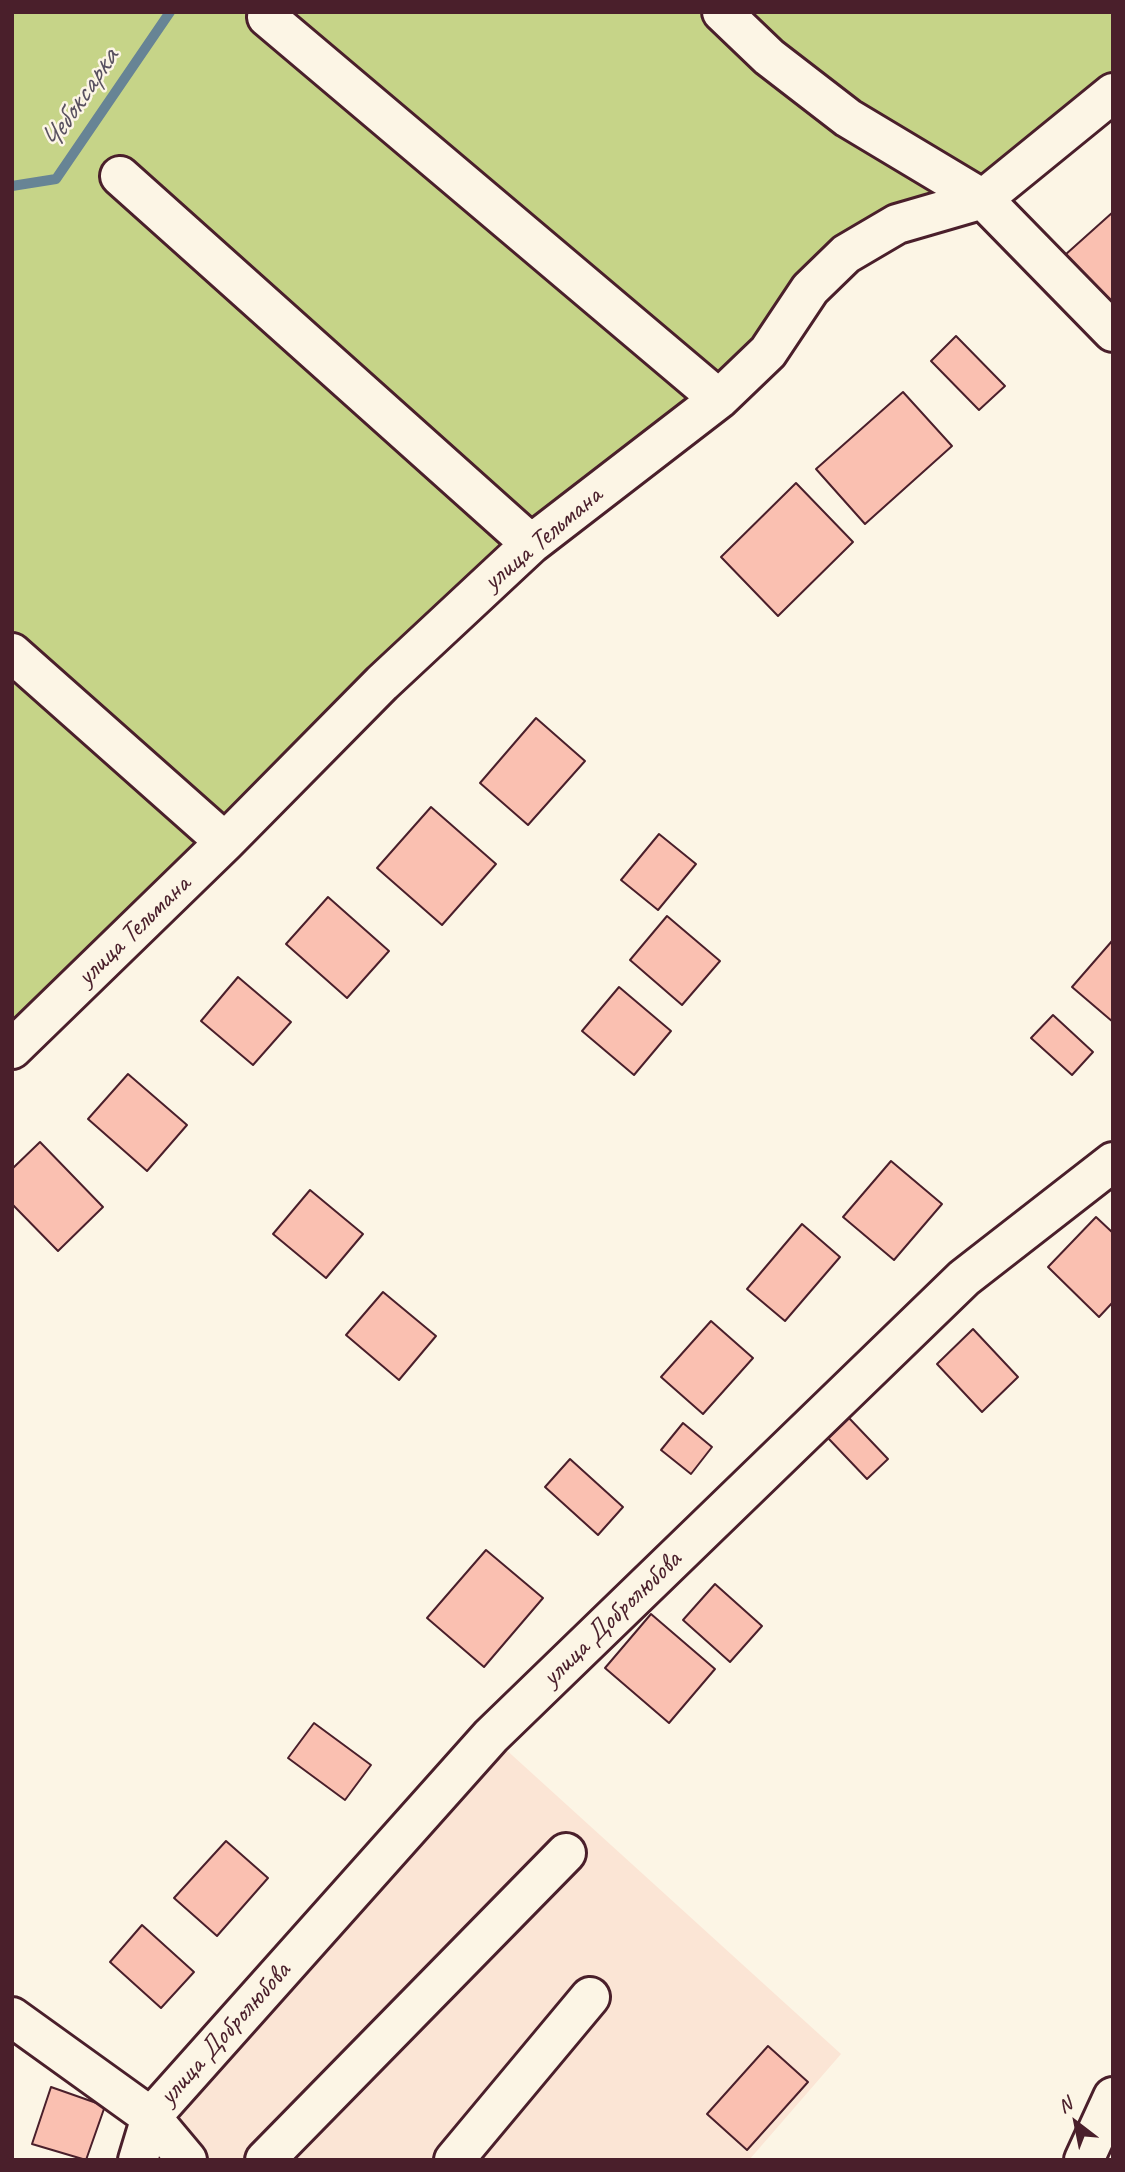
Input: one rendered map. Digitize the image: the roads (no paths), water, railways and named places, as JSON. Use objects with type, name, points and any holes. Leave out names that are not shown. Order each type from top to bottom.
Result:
[{"type":"street","points":[[722,12],[769,57],[848,118],[983,199],[1113,332]]},
{"type":"street","points":[[267,17],[719,399]]},
{"type":"street","name":"улица Тельмана","points":[[12,1049],[225,842],[382,683],[531,544],[719,399],[768,352],[810,289],[846,254],[897,224],[983,199],[1113,93]]},
{"type":"street","points":[[120,176],[531,544]]},
{"type":"street","points":[[12,653],[225,842]]},
{"type":"street","name":"улица Добролюбова","points":[[151,2117],[491,1737],[964,1278],[1113,1162]]},
{"type":"street","points":[[265,2160],[566,1853]]},
{"type":"street","points":[[454,2160],[590,1997]]},
{"type":"street","points":[[12,2017],[151,2117],[187,2160]]},
{"type":"street","points":[[1084,2160],[1113,2097]]},
{"type":"street","points":[[138,2160],[151,2117]]},
{"type":"waterway","name":"Чебоксарка","points":[[12,186],[56,179],[170,12]]}]
